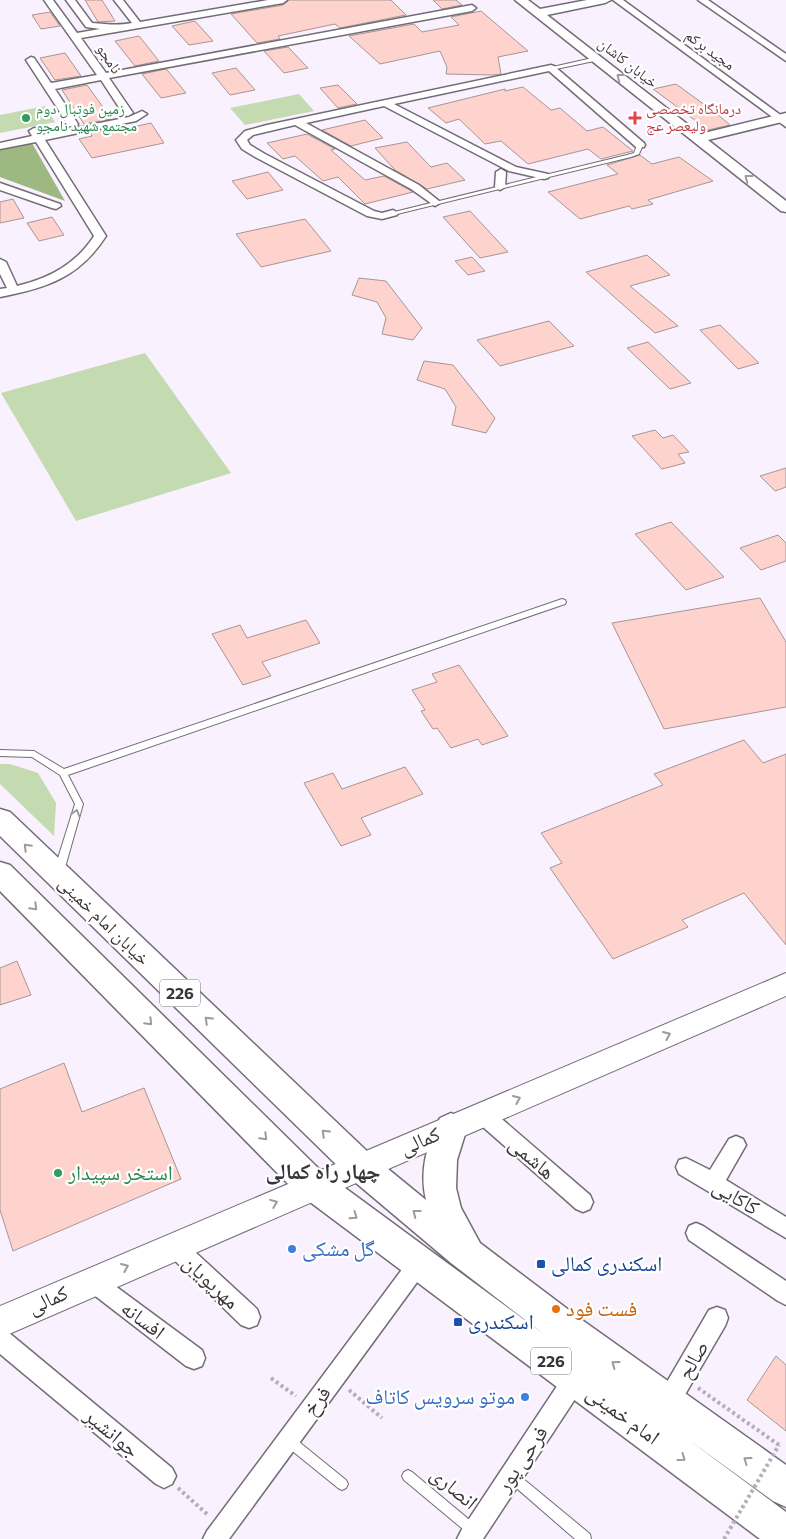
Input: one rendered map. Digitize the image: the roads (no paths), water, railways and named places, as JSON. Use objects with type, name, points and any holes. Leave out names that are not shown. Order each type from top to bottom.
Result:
[{"type":"main road","name":"خیابان امام خمینی","points":[[0,819],[360,1166]]},
{"type":"main road","name":"226","points":[[0,873],[296,1170],[316,1186]]},
{"type":"main road","name":"کمالی","points":[[0,1322],[786,984]]},
{"type":"main road","points":[[451,1128],[443,1147],[439,1164],[439,1188],[451,1224],[472,1258]]},
{"type":"main road","name":"امام خمینی","points":[[360,1166],[472,1258],[786,1488]]},
{"type":"main road","name":"امام خمینی","points":[[316,1186],[786,1535]]},
{"type":"street","points":[[48,0],[75,36]]},
{"type":"street","points":[[70,0],[89,25],[118,29]]},
{"type":"street","points":[[118,0],[138,25]]},
{"type":"street","points":[[216,0],[225,10]]},
{"type":"street","name":"نامجو","points":[[36,134],[132,119],[142,114],[128,112],[75,36],[283,0]]},
{"type":"street","name":"خیابان کاشان","points":[[521,0],[786,208]]},
{"type":"street","points":[[538,13],[605,0]]},
{"type":"street","name":"مجید برکم","points":[[617,0],[784,120]]},
{"type":"street","points":[[702,0],[786,58]]},
{"type":"street","points":[[48,87],[472,8]]},
{"type":"street","points":[[30,60],[72,124]]},
{"type":"street","points":[[393,212],[382,216],[371,214],[246,148],[241,140],[249,133],[369,105],[551,68],[640,144]]},
{"type":"street","points":[[383,102],[513,168],[544,176]]},
{"type":"street","points":[[369,105],[501,172],[512,174],[514,172],[513,168]]},
{"type":"street","points":[[0,146],[72,124],[128,112]]},
{"type":"street","points":[[698,139],[784,120]]},
{"type":"street","points":[[297,122],[415,187],[435,203]]},
{"type":"street","points":[[0,138],[36,134]]},
{"type":"street","points":[[0,293],[14,291],[51,279],[68,271],[82,262],[92,251],[100,236],[36,134]]},
{"type":"street","points":[[500,187],[501,172]]},
{"type":"street","points":[[0,186],[56,206]]},
{"type":"street","points":[[0,262],[14,291]]},
{"type":"street","name":"هاشمی","points":[[482,1114],[583,1202]]},
{"type":"street","points":[[713,1183],[736,1145]]},
{"type":"street","name":"کاکایی","points":[[686,1167],[786,1228]]},
{"type":"street","points":[[696,1233],[786,1294]]},
{"type":"street","name":"مهرپویان","points":[[174,1246],[249,1317]]},
{"type":"street","name":"فرخ","points":[[219,1534],[419,1263]]},
{"type":"street","name":"افسانه","points":[[92,1281],[194,1358]]},
{"type":"street","name":"صالح","points":[[668,1402],[717,1318]]},
{"type":"street","name":"جوانشیر","points":[[0,1340],[164,1476]]},
{"type":"street","name":"فرحی پور","points":[[471,1535],[575,1379]]},
{"type":"lane","points":[[551,68],[597,59]]},
{"type":"lane","points":[[393,212],[629,156],[636,154],[640,144]]},
{"type":"lane","points":[[63,773],[562,602]]},
{"type":"lane","points":[[0,753],[34,754],[63,773],[79,804],[57,876]]},
{"type":"lane","points":[[288,1440],[342,1484]]},
{"type":"lane","name":"انصاری","points":[[408,1476],[471,1535]]},
{"type":"lane","points":[[511,1476],[585,1539]]},
{"type":"place","name":"زمین فوتبال دوم مجتمع شهید نامجو","points":[[26,118]]},
{"type":"place","name":"درمانگاه تخصصی ولیعصر عج","points":[[635,118]]},
{"type":"place","name":"استخر سپیدار","points":[[58,1173]]},
{"type":"place","name":"گل مشکی","points":[[292,1249]]},
{"type":"place","name":"اسکندری کمالی","points":[[541,1264]]},
{"type":"place","name":"فست فود","points":[[556,1309]]},
{"type":"place","name":"اسکندری","points":[[458,1322]]},
{"type":"place","name":"موتو سرویس کاتاف","points":[[525,1397]]},
{"type":"district","name":"چهار راه کمالی","points":[[323,1171]]}]
